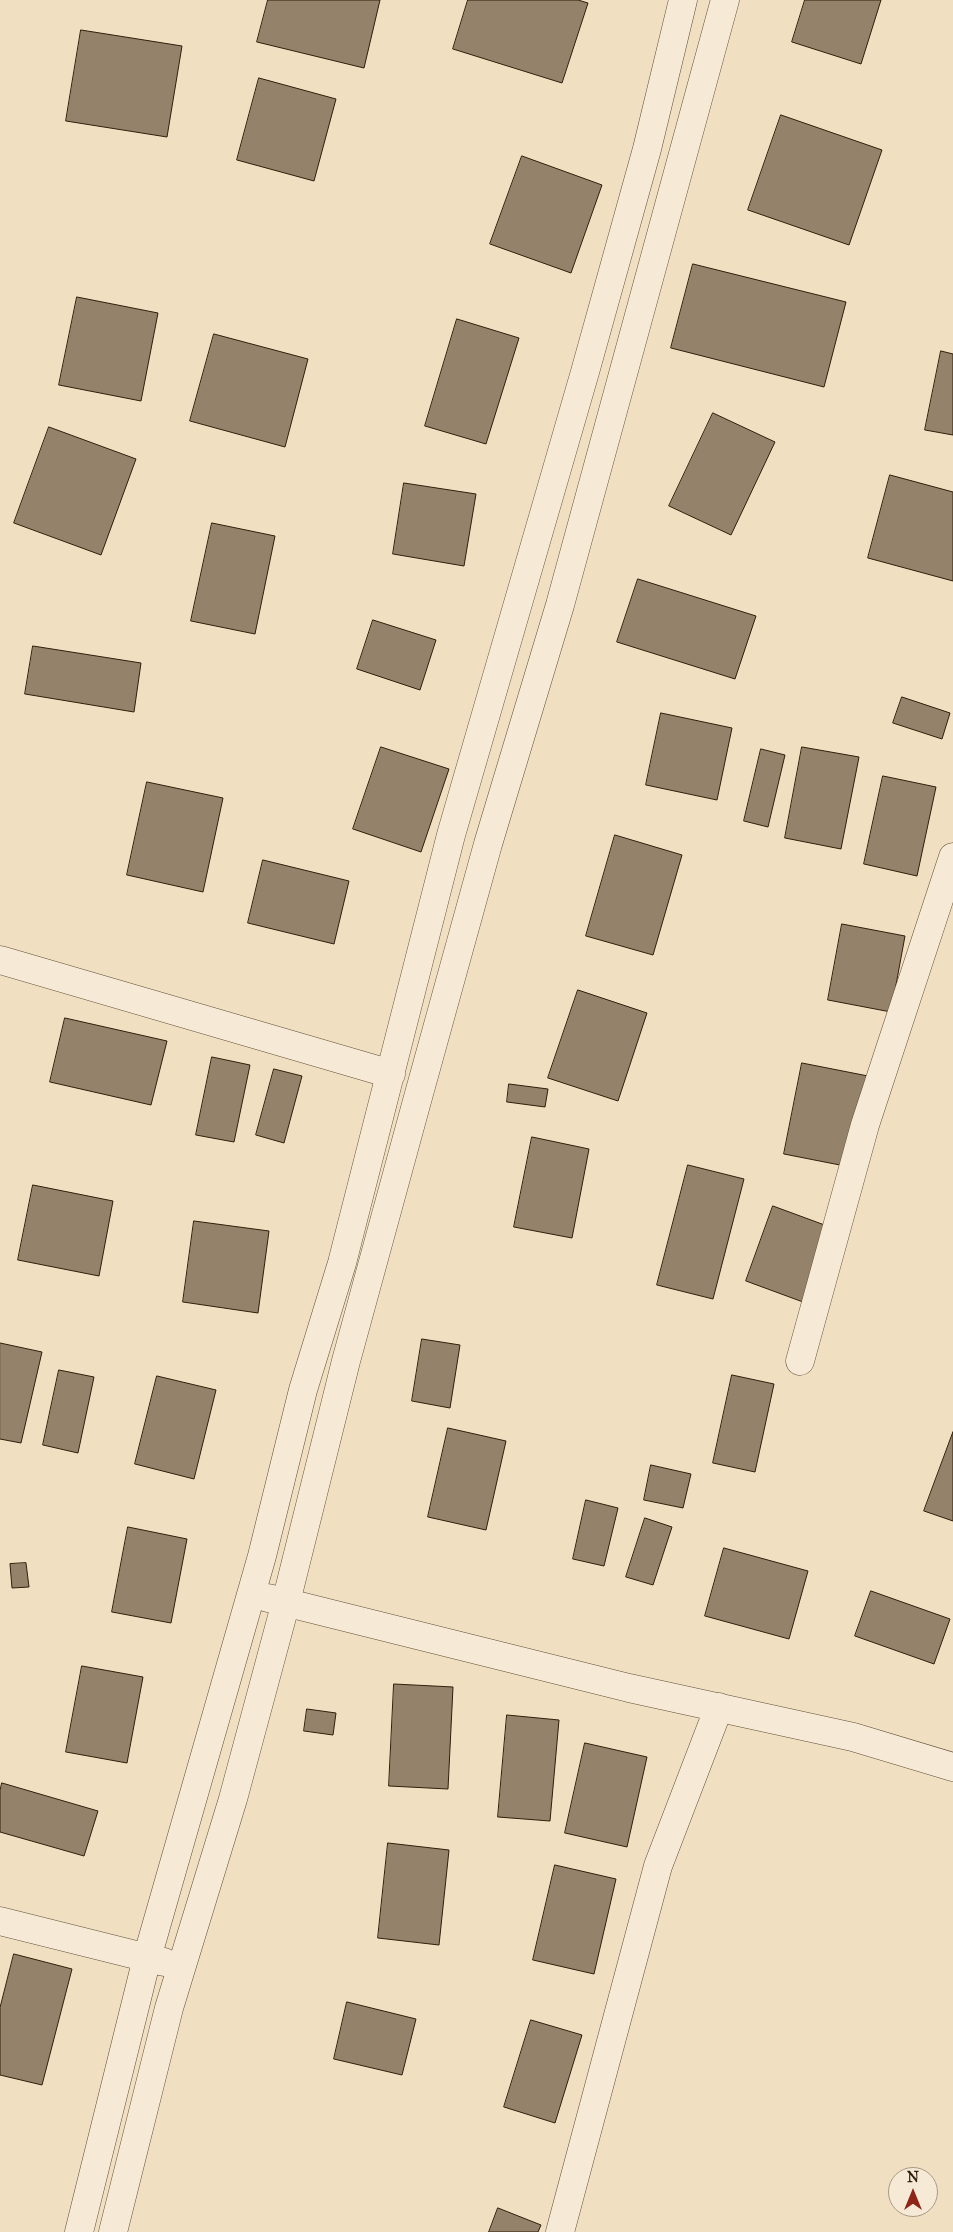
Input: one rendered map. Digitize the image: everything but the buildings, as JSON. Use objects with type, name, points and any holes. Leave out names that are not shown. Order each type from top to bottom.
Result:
[{"type":"street","points":[[79,2232],[147,1958],[252,1594],[303,1390],[342,1263],[451,835],[585,372],[647,149],[683,0]]},
{"type":"street","points":[[113,2232],[169,2008],[233,1800],[286,1602],[346,1361],[409,1130],[488,844],[560,605],[725,0]]},
{"type":"street","points":[[800,1361],[865,1125],[953,857]]},
{"type":"street","points":[[0,960],[391,1074]]},
{"type":"street","points":[[252,1594],[629,1688],[853,1737],[953,1767]]},
{"type":"street","points":[[560,2232],[658,1866],[720,1708]]},
{"type":"street","points":[[0,1921],[182,1968]]}]
